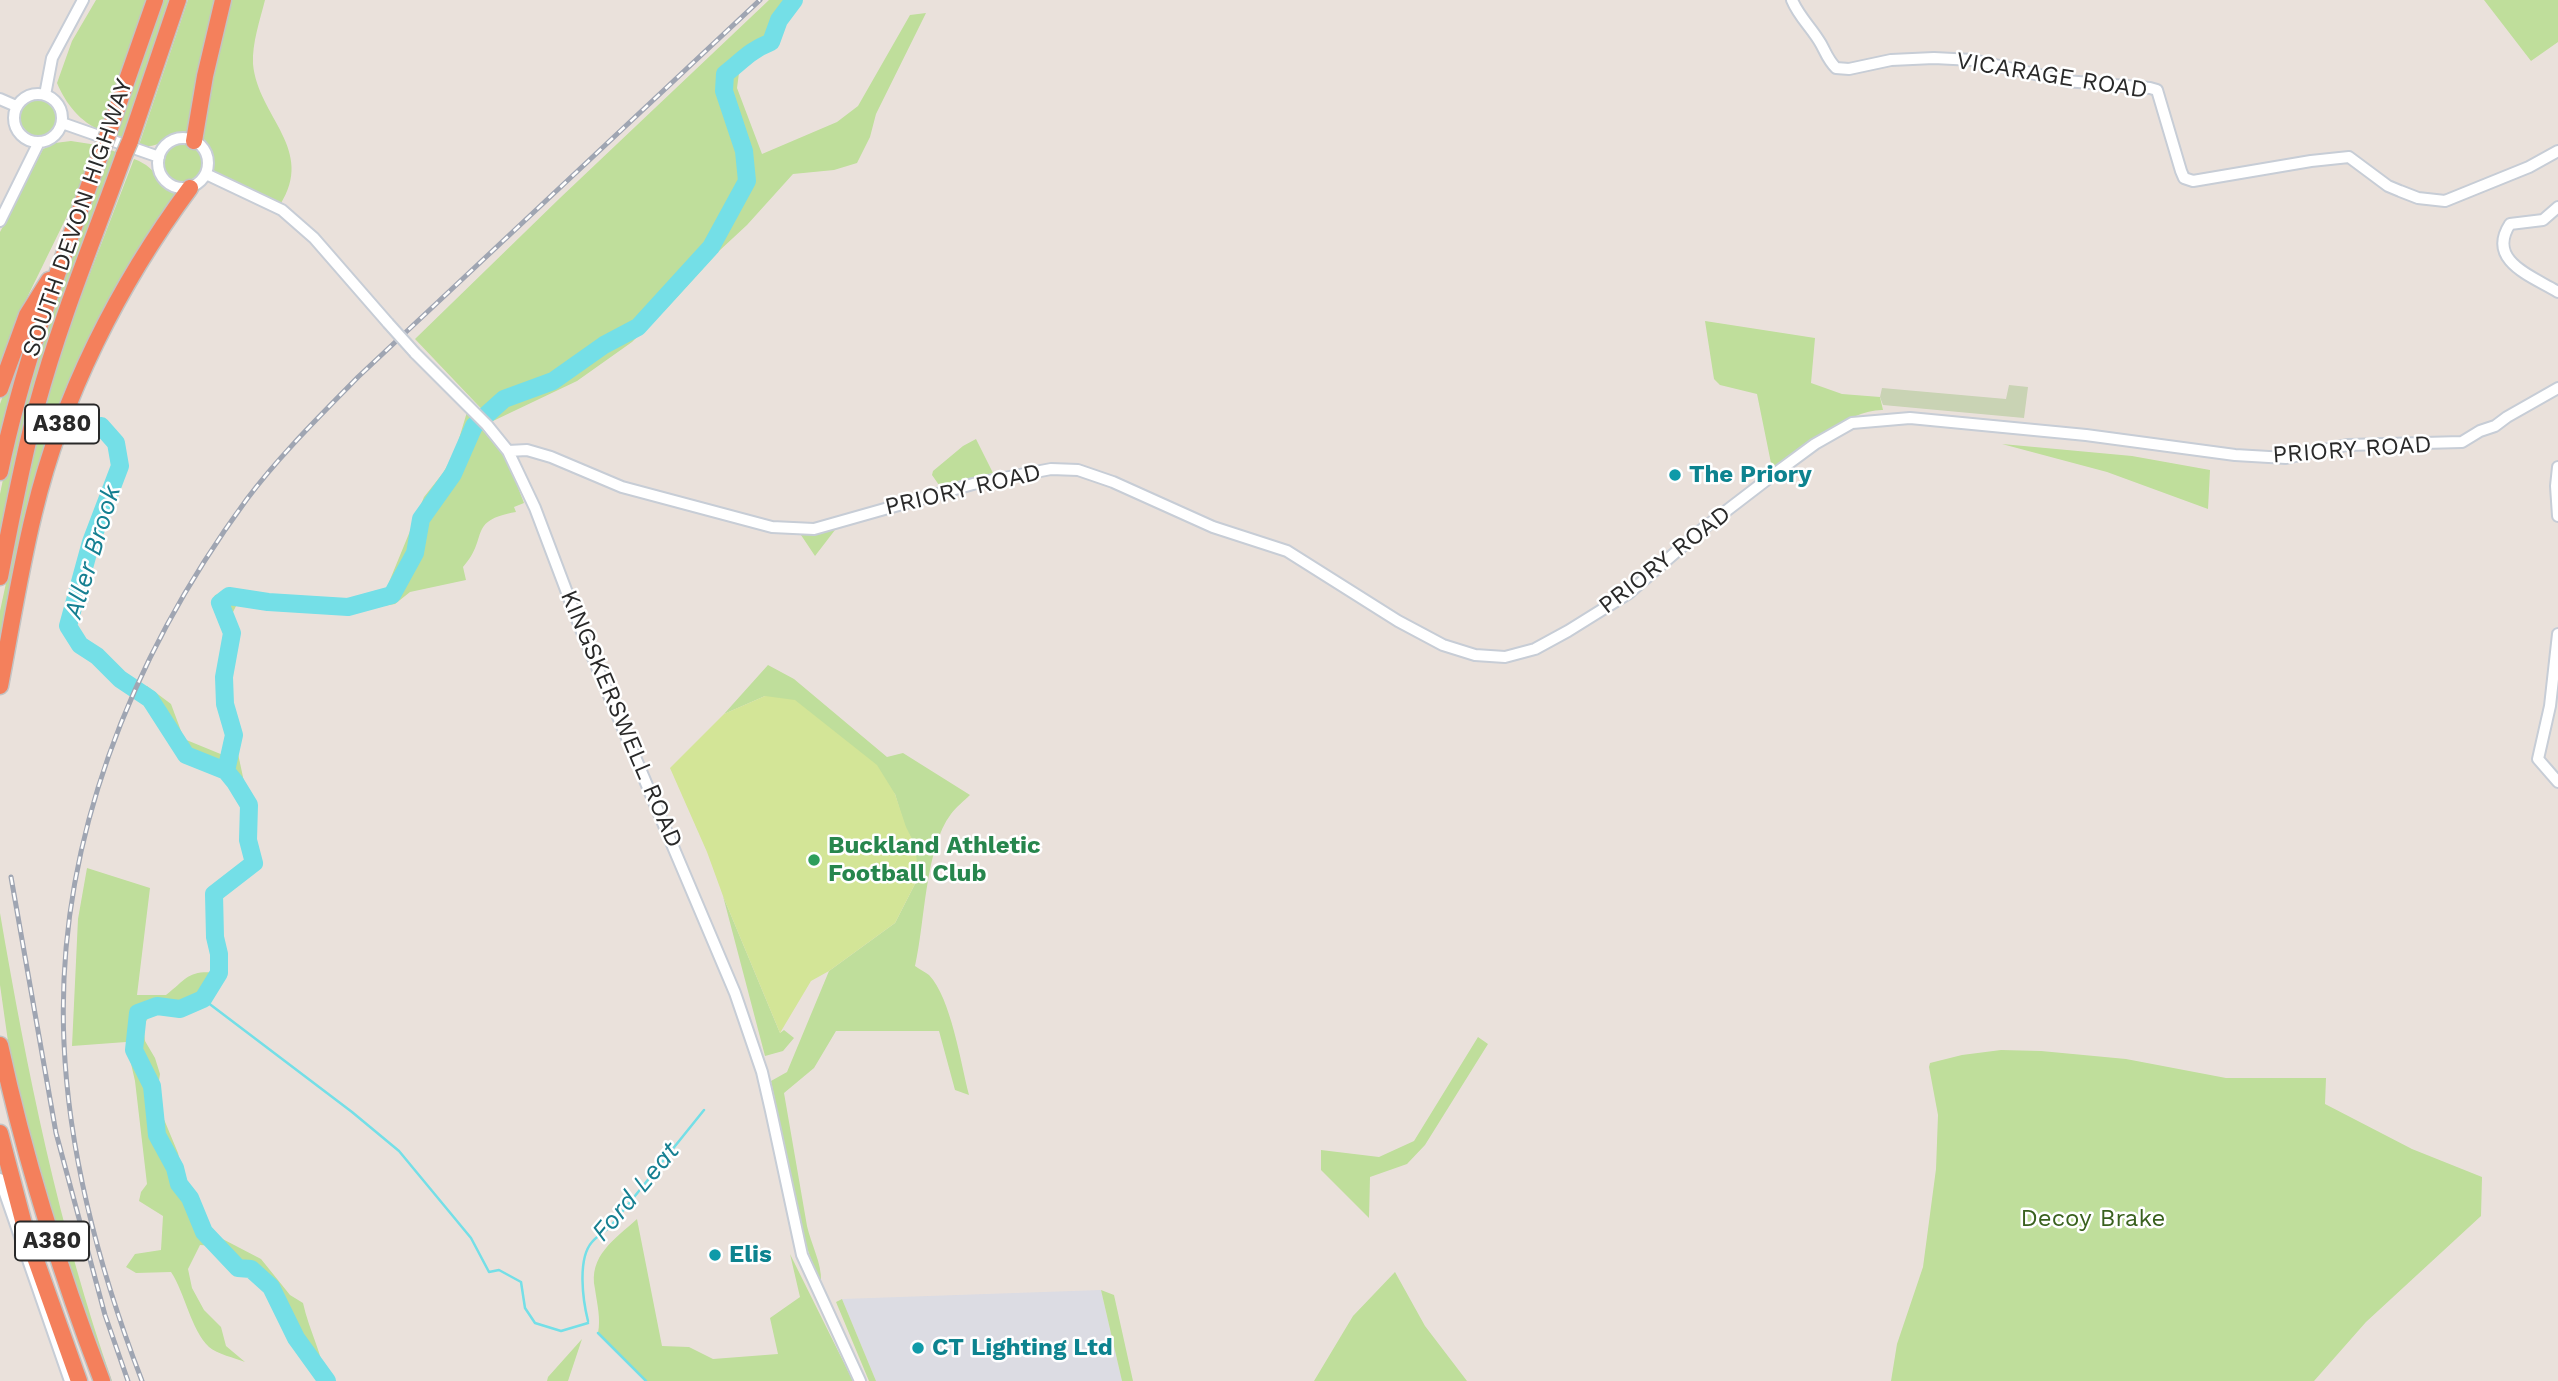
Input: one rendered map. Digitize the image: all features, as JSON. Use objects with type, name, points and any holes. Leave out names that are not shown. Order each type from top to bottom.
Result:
[{"type":"highway","name":"SOUTH DEVON HIGHWAY","points":[[0,472],[8,432],[63,257],[155,0]]},
{"type":"highway","name":"SOUTH DEVON HIGHWAY","points":[[0,577],[37,405],[178,0]]},
{"type":"highway","points":[[194,141],[205,76],[223,0]]},
{"type":"highway","name":"A380","points":[[0,686],[34,512],[65,414],[113,309],[156,234],[190,188]]},
{"type":"highway","name":"A380","points":[[0,389],[27,314],[63,257]]},
{"type":"highway","name":"A380","points":[[0,1045],[26,1154],[56,1252],[102,1381]]},
{"type":"highway","name":"A380","points":[[0,1133],[26,1232],[79,1381]]},
{"type":"street","points":[[45,95],[52,58],[83,0]]},
{"type":"street","name":"VICARAGE ROAD","points":[[1792,0],[1798,13],[1821,43],[1827,60],[1836,68],[1849,69],[1891,60],[1973,60],[2066,81],[2157,90],[2181,171],[2184,178],[2193,181],[2349,157],[2388,186],[2418,198],[2445,201],[2529,167],[2558,151]]},
{"type":"street","points":[[32,94],[45,95],[58,104],[62,123],[52,137],[39,142],[23,137],[13,121],[16,106],[32,94]]},
{"type":"street","points":[[0,99],[16,106]]},
{"type":"street","points":[[62,123],[159,157]]},
{"type":"street","points":[[179,139],[194,141],[200,145],[209,163],[206,174],[198,184],[190,188],[173,186],[166,182],[159,167],[159,157],[172,141],[179,139]]},
{"type":"street","points":[[0,220],[39,142]]},
{"type":"street","name":"KINGSKERSWELL ROAD","points":[[206,174],[282,210],[314,238],[415,353],[487,425],[508,451],[535,508],[580,627],[735,993],[762,1072],[802,1255],[860,1381]]},
{"type":"street","points":[[2558,207],[2543,220],[2510,224],[2502,242],[2509,262],[2558,292]]},
{"type":"street","name":"PRIORY ROAD","points":[[508,451],[527,450],[551,457],[622,487],[772,527],[814,529],[972,484],[1051,469],[1078,470],[1113,482],[1213,527],[1287,551],[1398,621],[1443,645],[1475,655],[1504,657],[1535,649],[1620,599],[1700,531],[1773,475],[1815,444],[1852,423],[1910,418],[2086,435],[2235,455],[2286,457],[2347,445],[2462,442],[2495,426],[2507,416],[2558,388]]},
{"type":"street","points":[[2558,467],[2558,516]]},
{"type":"street","points":[[2558,634],[2550,706],[2538,759],[2558,782]]},
{"type":"street","points":[[0,1179],[70,1381]]},
{"type":"shaded area","points":[[1101,1290],[1122,1381],[876,1381],[842,1299]]},
{"type":"green space","points":[[96,0],[148,0],[102,131],[75,112],[57,83],[72,41]]},
{"type":"green space","points":[[164,0],[176,0],[127,140],[115,136]]},
{"type":"green space","points":[[188,0],[218,0],[189,134],[152,146],[139,145]]},
{"type":"green space","points":[[231,0],[265,0],[255,40],[253,64],[264,101],[289,150],[292,167],[289,185],[280,205],[215,174],[209,149],[198,138]]},
{"type":"green space","points":[[769,0],[794,0],[779,20],[771,42],[739,73],[737,88],[762,154],[837,122],[858,106],[910,15],[926,13],[876,114],[870,137],[857,163],[834,170],[793,174],[632,342],[577,381],[493,421],[415,339]]},
{"type":"green space","points":[[2484,0],[2558,0],[2558,42],[2531,61]]},
{"type":"green space","points":[[37,97],[52,103],[58,118],[52,133],[37,139],[22,133],[16,118],[22,103]]},
{"type":"green space","points":[[71,141],[97,145],[89,171],[20,312],[0,372],[0,232],[43,149],[55,143]]},
{"type":"green space","points":[[183,144],[197,149],[202,163],[197,177],[183,182],[169,177],[164,163],[169,149]]},
{"type":"green space","points":[[111,150],[121,154],[0,552],[0,494],[12,435],[54,304]]},
{"type":"green space","points":[[134,159],[143,163],[169,186],[184,191],[60,411],[0,652],[0,611],[44,406],[70,325]]},
{"type":"green space","points":[[30,319],[34,326],[0,447],[0,404]]},
{"type":"green space","points":[[1705,321],[1815,338],[1811,383],[1842,394],[1880,397],[1883,410],[1870,411],[1840,423],[1772,468],[1757,394],[1720,385],[1714,379]]},
{"type":"green space","points":[[2009,385],[2028,387],[2024,418],[1883,405],[1880,397],[1882,388],[2006,399]]},
{"type":"green space","points":[[467,412],[479,422],[507,459],[524,503],[514,507],[516,512],[490,520],[484,525],[476,547],[463,567],[466,580],[410,592],[395,604],[342,613],[237,604],[232,614],[232,633],[213,601],[215,595],[227,592],[339,600],[376,596],[387,587],[424,497],[455,452]]},
{"type":"green space","points":[[976,439],[993,473],[939,485],[932,475],[933,471],[963,446]]},
{"type":"green space","points":[[2002,444],[2132,456],[2210,470],[2208,509],[2107,472]]},
{"type":"green space","points":[[835,530],[815,556],[799,532]]},
{"type":"green space","points":[[768,665],[794,679],[887,757],[903,753],[970,795],[951,814],[936,846],[915,966],[929,975],[943,999],[969,1095],[955,1090],[939,1031],[836,1031],[814,1068],[784,1093],[807,1226],[821,1281],[802,1233],[771,1081],[787,1072],[829,971],[895,923],[916,882],[914,843],[905,827],[895,794],[765,696],[724,714]]},
{"type":"green space","points":[[147,686],[171,704],[184,739],[223,755],[234,735],[249,805],[221,777],[189,761],[141,702]]},
{"type":"green space","name":"Buckland Athletic Football Club","points":[[765,696],[795,700],[877,765],[895,794],[914,843],[918,868],[916,882],[895,923],[811,981],[780,1033],[670,768],[724,714]]},
{"type":"green space","points":[[87,868],[150,888],[137,995],[166,995],[195,974],[219,973],[217,990],[207,1003],[190,1009],[153,1012],[143,1025],[145,1041],[160,1074],[158,1088],[163,1117],[178,1153],[186,1188],[213,1234],[261,1259],[290,1295],[303,1303],[326,1381],[296,1338],[271,1287],[251,1269],[238,1265],[215,1246],[200,1245],[188,1269],[192,1288],[204,1310],[221,1327],[226,1346],[245,1362],[217,1352],[203,1340],[171,1272],[136,1273],[126,1267],[135,1254],[161,1250],[163,1216],[139,1201],[147,1184],[135,1081],[126,1042],[72,1046],[78,919]]},
{"type":"green space","points":[[723,896],[780,1033],[784,1030],[794,1038],[783,1051],[765,1056]]},
{"type":"green space","points":[[0,913],[46,1150],[76,1266],[112,1381],[102,1381],[16,1098],[0,985]]},
{"type":"green space","points":[[1478,1037],[1488,1044],[1425,1145],[1407,1164],[1370,1177],[1369,1218],[1321,1170],[1321,1150],[1379,1157],[1414,1141]]},
{"type":"green space","name":"Decoy Brake","points":[[2001,1050],[2126,1059],[2226,1078],[2326,1078],[2325,1104],[2412,1149],[2482,1177],[2481,1216],[2366,1322],[2314,1381],[1891,1381],[1897,1344],[1923,1267],[1936,1169],[1938,1115],[1930,1063],[1962,1055]]},
{"type":"green space","points":[[637,1219],[662,1346],[689,1347],[713,1359],[778,1354],[770,1318],[800,1297],[790,1254],[853,1381],[646,1381],[598,1333],[599,1316],[594,1277],[599,1258],[605,1249]]},
{"type":"green space","points":[[1395,1272],[1425,1326],[1467,1381],[1314,1381],[1353,1316]]},
{"type":"green space","points":[[1101,1290],[1114,1295],[1133,1381],[1122,1381]]},
{"type":"green space","points":[[842,1299],[876,1381],[869,1381],[836,1302]]},
{"type":"green space","points":[[582,1339],[568,1381],[547,1381],[548,1377]]},
{"type":"waterway","points":[[226,771],[234,735],[225,704],[224,677],[232,633],[220,603],[229,596],[268,602],[348,607],[392,595],[415,553],[421,519],[453,474],[474,426],[504,399],[553,381],[604,345],[638,327],[711,247],[747,181],[744,151],[724,91],[725,74],[752,52],[771,42],[779,20],[794,0]]},
{"type":"waterway","name":"Aller Brook","points":[[101,426],[116,443],[120,466],[91,542],[68,626],[80,645],[97,656],[120,679],[150,699],[186,755],[226,771],[235,782],[249,805],[248,840],[254,863],[214,894],[219,973],[203,999],[180,1009],[157,1006],[138,1013],[134,1050],[152,1086],[157,1135],[175,1168],[179,1184],[190,1198],[204,1232],[238,1268],[251,1269],[271,1287],[296,1338],[327,1381]]},
{"type":"waterway","points":[[203,999],[399,1151],[471,1238],[489,1272],[499,1270],[521,1282],[525,1308],[535,1323],[561,1331],[588,1323]]},
{"type":"waterway","name":"Ford Leat","points":[[588,1321],[582,1280],[587,1249],[610,1227],[704,1110]]},
{"type":"waterway","name":"Ford Leat","points":[[598,1333],[646,1381]]},
{"type":"railway","points":[[142,1381],[113,1299],[80,1173],[67,1086],[64,1043],[65,969],[72,897],[87,826],[109,756],[136,688],[168,623],[205,560],[247,499],[287,451],[358,377],[760,0]]},
{"type":"railway","points":[[11,877],[56,1133],[105,1315],[128,1381]]},
{"type":"place","name":"The Priory","points":[[1675,475]]},
{"type":"place","name":"Buckland Athletic Football Club","points":[[814,860]]},
{"type":"place","name":"Elis","points":[[715,1255]]},
{"type":"place","name":"CT Lighting Ltd","points":[[918,1348]]}]
